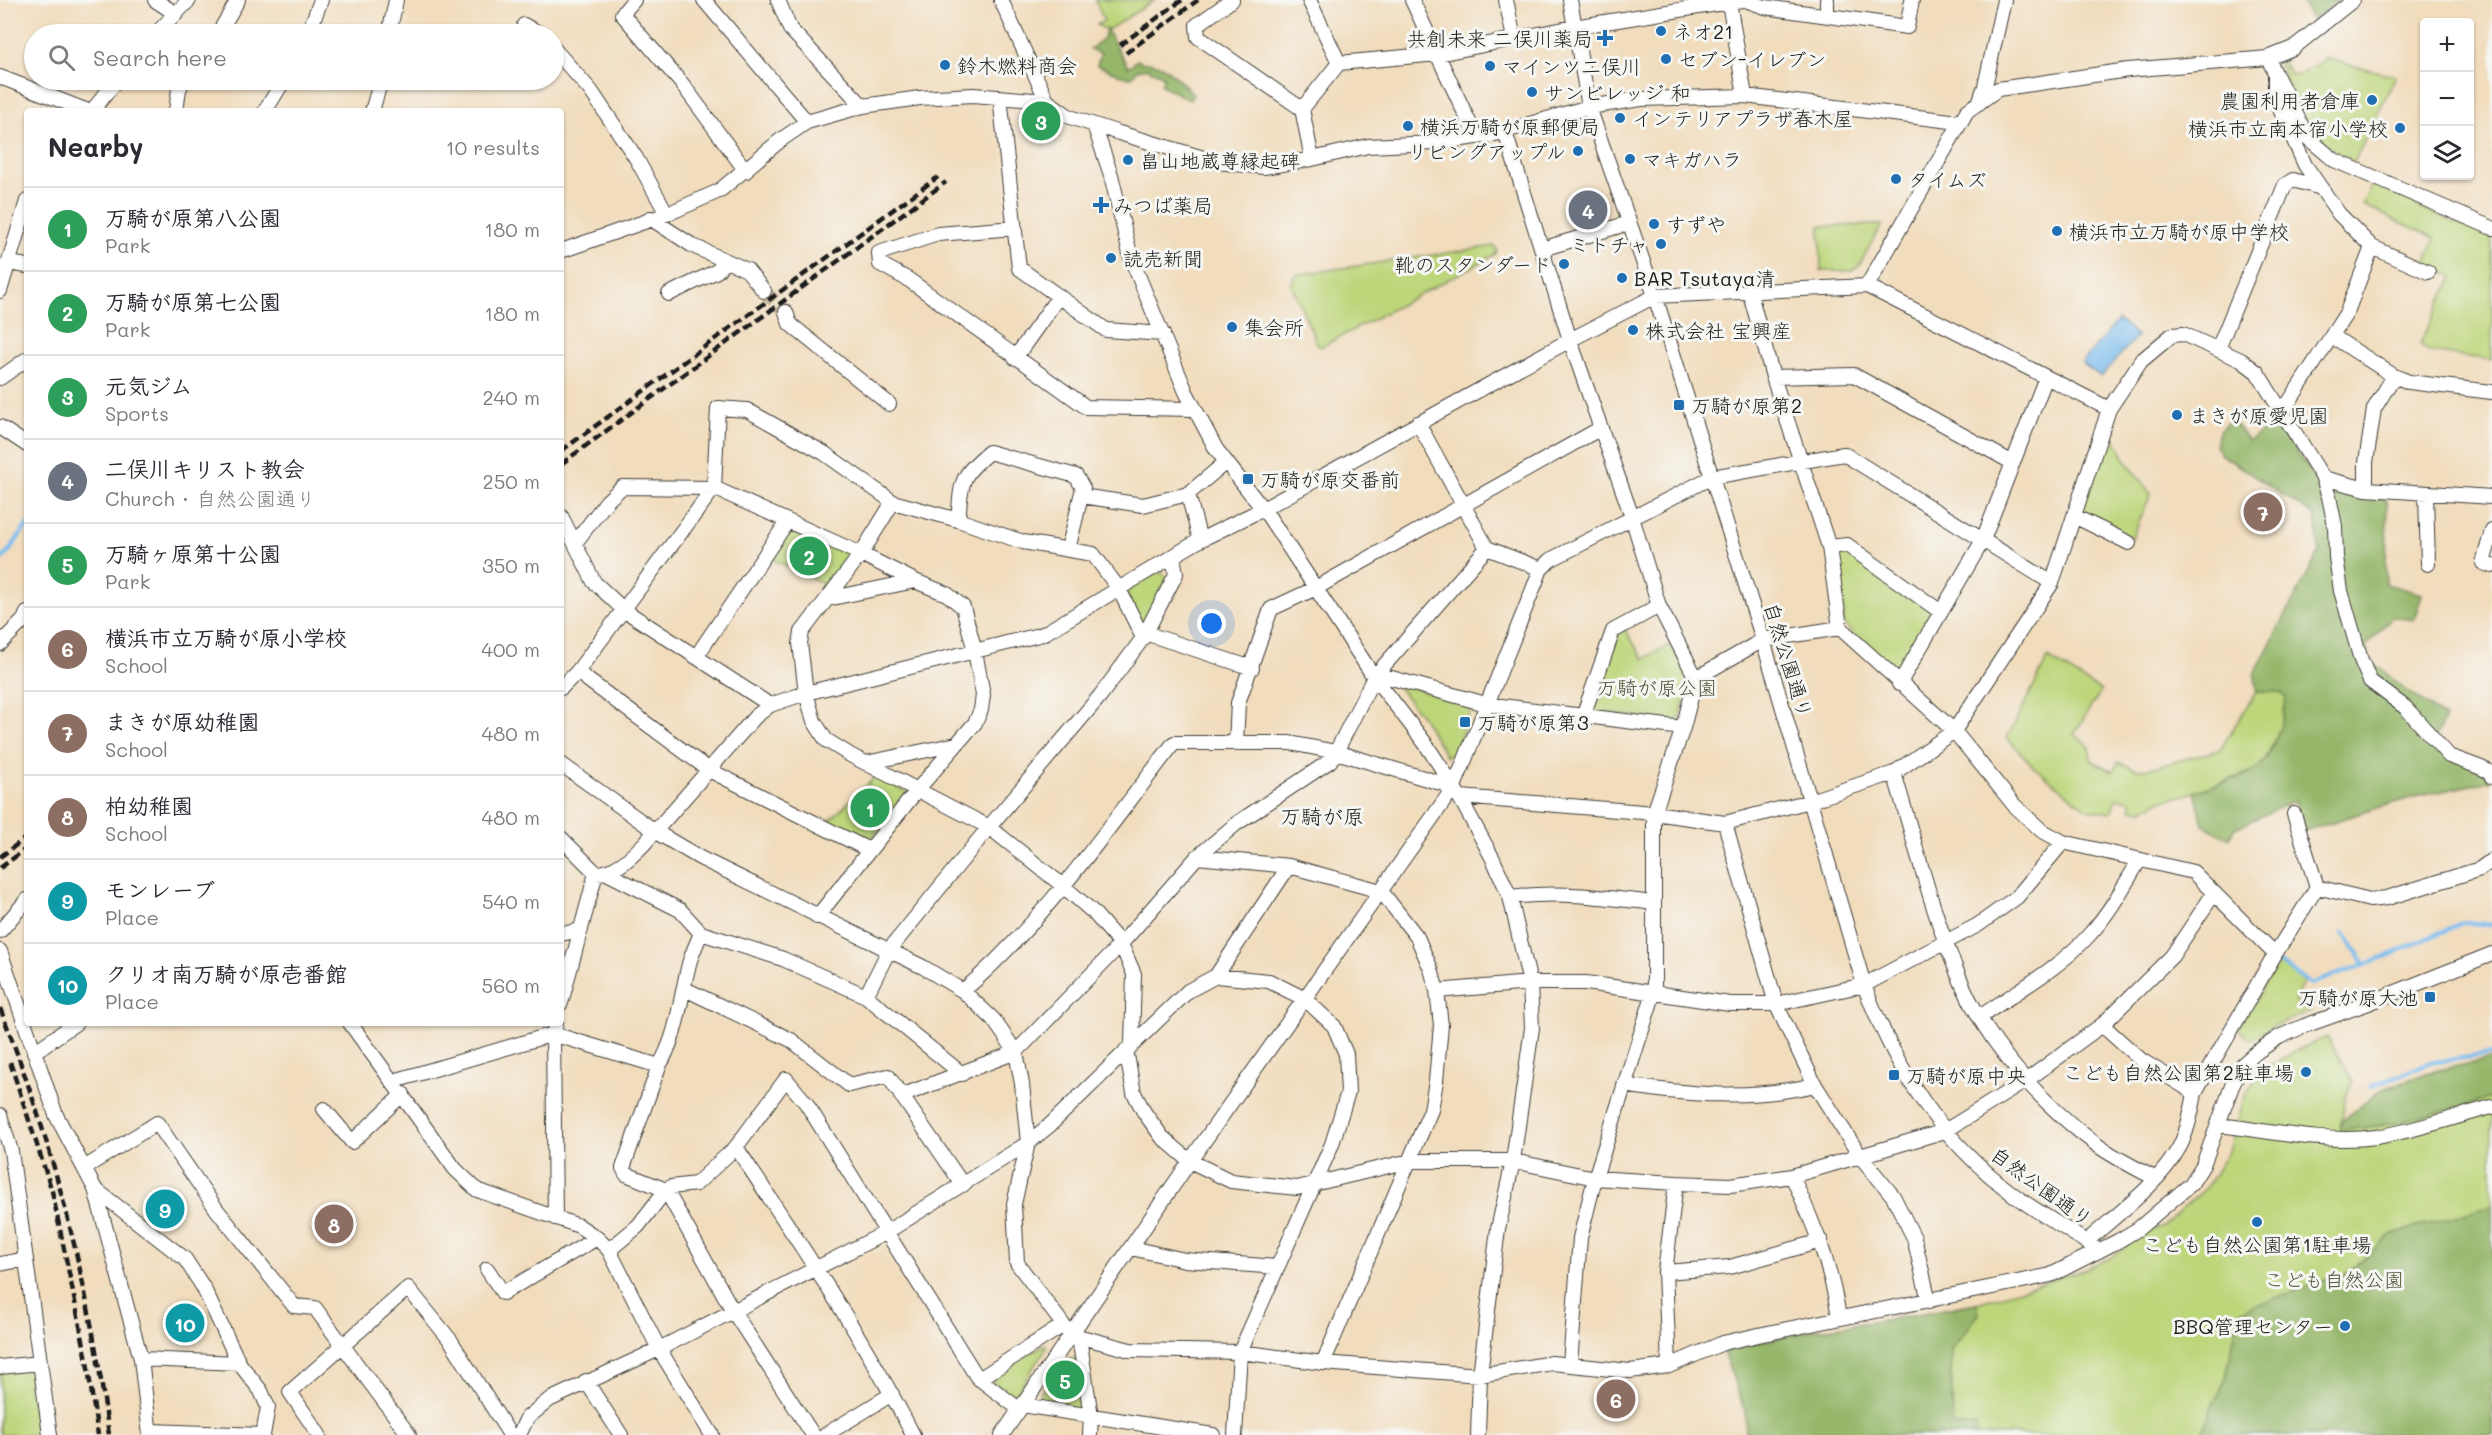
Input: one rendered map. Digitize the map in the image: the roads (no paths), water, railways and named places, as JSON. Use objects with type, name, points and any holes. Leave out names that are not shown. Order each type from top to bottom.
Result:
[{"type":"street","points":[[155,0],[176,14]]},
{"type":"street","points":[[166,24],[189,0]]},
{"type":"street","points":[[224,24],[238,0]]},
{"type":"street","points":[[312,24],[321,0]]},
{"type":"street","points":[[391,24],[396,0]]},
{"type":"street","points":[[634,0],[622,14],[683,85],[746,171]]},
{"type":"street","points":[[704,0],[807,122]]},
{"type":"street","points":[[778,0],[790,29],[863,106]]},
{"type":"street","points":[[1000,0],[1047,101]]},
{"type":"street","points":[[1232,0],[1197,25],[1198,37],[1302,109],[1312,159]]},
{"type":"street","points":[[1310,0],[1339,63]]},
{"type":"street","points":[[1412,0],[1476,137]]},
{"type":"street","points":[[1506,0],[1514,39]]},
{"type":"street","name":"自然公園通り","points":[[1570,0],[1589,107],[1655,296],[1763,640],[1864,985],[1881,1031],[1922,1103],[1976,1163],[2015,1196],[2099,1251]]},
{"type":"street","points":[[1827,0],[1827,16]]},
{"type":"street","points":[[1302,109],[1339,63],[1438,54],[1574,27],[1738,1],[1765,7],[1907,27],[1912,0]]},
{"type":"street","points":[[1979,102],[1985,86],[2004,0]]},
{"type":"street","points":[[1867,286],[1951,141],[1959,122],[1967,111],[1998,89],[2128,70],[2268,58],[2293,48],[2353,0]]},
{"type":"street","points":[[1738,1],[1745,96]]},
{"type":"street","points":[[2268,58],[2308,138],[2334,160],[2492,228]]},
{"type":"street","points":[[564,61],[591,92],[636,158],[667,214]]},
{"type":"street","points":[[2274,73],[2275,98],[2305,165],[2318,187],[2339,214],[2372,247],[2428,272]]},
{"type":"street","points":[[0,77],[24,89]]},
{"type":"street","points":[[26,90],[59,107]]},
{"type":"street","points":[[93,108],[108,90]]},
{"type":"street","points":[[176,108],[179,90]]},
{"type":"street","points":[[267,108],[278,90]]},
{"type":"street","points":[[373,108],[378,90]]},
{"type":"street","points":[[564,250],[650,218],[667,214],[719,192],[782,139],[807,122],[863,106],[920,98],[973,95],[1047,101],[1070,117],[1094,125],[1217,162],[1264,167],[1368,146],[1434,143],[1505,132],[1589,107],[1641,99],[1745,96],[1959,122]]},
{"type":"street","points":[[1000,97],[1019,268],[1107,330],[1163,334]]},
{"type":"street","points":[[1094,125],[1111,175],[1131,258],[1195,409],[1216,449],[1263,509],[1375,675],[1425,743],[1457,792],[1493,859],[1510,897],[1530,983],[1530,1046],[1513,1161],[1498,1230],[1480,1375],[1478,1435]]},
{"type":"street","points":[[1505,132],[1570,340],[1632,517],[1659,606],[1696,678],[1683,728],[1654,813],[1654,992],[1595,1178],[1581,1238],[1570,1364]]},
{"type":"street","points":[[2218,349],[2285,185],[2293,180],[2318,187]]},
{"type":"street","points":[[0,291],[4,266],[24,209]]},
{"type":"street","points":[[650,218],[693,246],[747,270],[765,291]]},
{"type":"street","points":[[1542,249],[1629,223]]},
{"type":"street","points":[[1015,228],[938,234],[879,253],[880,264],[909,279],[1015,358],[1086,407],[1195,409]]},
{"type":"street","points":[[2282,413],[2347,312],[2372,247]]},
{"type":"street","points":[[669,294],[717,271],[725,261]]},
{"type":"street","points":[[4,266],[24,266]]},
{"type":"street","points":[[564,992],[581,930],[601,873],[629,859],[656,832],[755,717],[770,705],[806,693],[1043,634],[1200,540],[1263,509],[1570,340],[1655,296],[1867,286],[2109,410]]},
{"type":"street","points":[[1749,290],[1773,377],[1829,547],[1840,628],[1899,684],[1954,731],[2014,805],[2041,830],[2063,842],[2193,872],[2275,954]]},
{"type":"street","points":[[1015,358],[1059,296]]},
{"type":"street","points":[[786,312],[790,324],[889,404]]},
{"type":"street","points":[[963,991],[998,962],[1174,743],[1290,743],[1336,752],[1457,792],[1725,823],[1810,801],[1894,773],[1954,731],[2052,583],[2109,410],[2141,361],[2172,335],[2183,334],[2218,349],[2241,360],[2257,372],[2323,478],[2330,497],[2341,591],[2361,660],[2370,681],[2406,708],[2449,756],[2490,772],[2492,777]]},
{"type":"street","points":[[2332,336],[2394,376],[2409,382],[2492,392]]},
{"type":"street","points":[[0,378],[24,361]]},
{"type":"street","points":[[1773,377],[1854,375],[2013,463]]},
{"type":"street","points":[[2366,489],[2366,462],[2374,409],[2394,376]]},
{"type":"street","points":[[1899,684],[1983,540],[2046,377]]},
{"type":"street","points":[[564,685],[577,672],[714,488],[718,408],[747,410],[824,453],[893,502],[958,520],[1023,542],[1094,554],[1119,589],[1144,635],[1252,668]]},
{"type":"street","points":[[1418,423],[1487,548],[1541,569]]},
{"type":"street","points":[[0,427],[24,443]]},
{"type":"street","points":[[1236,744],[1238,703],[1271,609],[1316,588],[1600,428]]},
{"type":"street","points":[[958,520],[962,480],[969,469],[988,452],[1076,476],[1083,488],[1068,550]]},
{"type":"street","points":[[1002,1435],[1190,1161],[1381,891],[1457,792],[1486,704],[1541,569],[1550,560],[1712,477],[1844,454],[2052,583]]},
{"type":"street","points":[[1081,496],[1143,505],[1188,494],[1226,462]]},
{"type":"street","points":[[2323,478],[2366,489],[2492,497]]},
{"type":"street","points":[[575,543],[607,501],[622,487],[714,488],[947,594],[963,607],[975,651],[983,695],[981,710],[975,723],[918,789],[817,917]]},
{"type":"street","points":[[2426,493],[2428,564]]},
{"type":"street","points":[[1188,494],[1200,540]]},
{"type":"street","points":[[893,502],[861,554],[802,632],[800,643],[806,693],[814,721],[826,740],[989,827],[1093,912],[1121,944],[1134,974],[1129,1047],[1134,1093],[1162,1137],[1190,1161],[1231,1181],[1298,1188],[1410,1161],[1513,1161],[1595,1178],[1676,1183],[1730,1185],[1792,1176],[1945,1131],[2027,1080],[2102,1025],[2172,956],[2214,893]]},
{"type":"street","points":[[2074,516],[2129,543]]},
{"type":"street","points":[[564,522],[594,582],[624,610],[770,705]]},
{"type":"street","points":[[696,657],[787,522]]},
{"type":"street","points":[[2492,531],[2483,563],[2492,566]]},
{"type":"street","points":[[1829,547],[1847,545],[1941,612]]},
{"type":"street","points":[[902,1096],[1016,1053],[1121,944],[1197,857],[1236,824],[1330,761],[1375,675],[1487,548]]},
{"type":"street","points":[[866,996],[890,950],[989,827],[1100,696],[1144,635],[1176,574],[1173,556]]},
{"type":"street","points":[[827,599],[915,581]]},
{"type":"street","points":[[1584,716],[1613,631],[1659,606]]},
{"type":"street","points":[[0,644],[24,620]]},
{"type":"street","points":[[1696,678],[1763,640],[1840,628]]},
{"type":"street","points":[[577,672],[709,770],[869,850]]},
{"type":"street","points":[[1375,675],[1486,704],[1683,728]]},
{"type":"street","points":[[866,763],[957,744]]},
{"type":"street","points":[[564,766],[656,832],[700,858],[817,917],[890,950],[963,991],[993,1019],[1016,1053],[1022,1084],[1028,1143],[1015,1198],[1017,1263],[1071,1332],[1091,1416],[1090,1435]]},
{"type":"street","points":[[1894,773],[1946,943],[1963,987],[1995,1041],[2058,1113],[2098,1146],[2156,1179]]},
{"type":"street","points":[[2086,1242],[2156,1179],[2180,1146],[2195,1093],[2275,954],[2317,888],[2294,814]]},
{"type":"street","points":[[1725,823],[1776,1004],[1815,1085],[1860,1156],[1893,1196],[1914,1238],[1929,1301]]},
{"type":"street","points":[[564,841],[601,873],[680,910],[701,933],[783,959],[866,996],[962,1074]]},
{"type":"street","points":[[1437,991],[1530,983],[1586,983],[1730,1004],[1776,1004],[1864,985],[1978,925],[2017,897],[2063,842]]},
{"type":"street","points":[[1197,857],[1289,866],[1381,891],[1417,937],[1431,969],[1437,991],[1441,1025],[1431,1110],[1323,1363]]},
{"type":"street","points":[[2317,888],[2370,900],[2387,898],[2480,869],[2492,860]]},
{"type":"street","points":[[1980,1017],[2058,964],[2090,934],[2114,903],[2139,861]]},
{"type":"street","points":[[519,1435],[527,1418],[549,1400],[659,1349],[885,1233],[1028,1143],[1050,1125],[1188,991],[1216,976],[1289,866]]},
{"type":"street","points":[[1510,897],[1547,893],[1577,894],[1654,903]]},
{"type":"street","points":[[0,931],[24,903]]},
{"type":"street","points":[[564,933],[581,930]]},
{"type":"street","points":[[701,933],[689,964],[685,990],[669,1050],[659,1066],[623,1168],[626,1174],[666,1190],[733,1311],[813,1435]]},
{"type":"street","points":[[0,951],[24,1022]]},
{"type":"street","points":[[979,1378],[1071,1332],[1130,1350],[1240,1352],[1323,1363],[1480,1375],[1552,1363],[1630,1371],[1669,1366],[1724,1343],[1839,1317],[2051,1275],[2138,1228],[2191,1184],[2203,1165],[2232,1086],[2243,1064],[2279,1037],[2492,954]]},
{"type":"street","points":[[1216,976],[1269,981],[1305,999],[1334,1026],[1346,1054],[1348,1092],[1332,1144],[1240,1352],[1235,1435]]},
{"type":"street","points":[[685,990],[791,1040],[849,1085],[888,1076],[963,1185]]},
{"type":"street","points":[[2102,1025],[2141,1060],[2195,1093]]},
{"type":"street","points":[[25,1026],[56,1114],[95,1189],[141,1359],[150,1433],[263,1435],[268,1407],[261,1390],[239,1363],[203,1287],[185,1259],[95,1189]]},
{"type":"street","points":[[34,1052],[72,1026]]},
{"type":"street","points":[[357,1026],[455,1169],[477,1190],[579,1226],[597,1238],[609,1250],[659,1349],[712,1435]]},
{"type":"street","points":[[394,1081],[554,1028],[659,1066]]},
{"type":"street","points":[[554,1028],[555,1218]]},
{"type":"street","points":[[609,1250],[638,1226],[666,1190],[671,1187],[696,1184],[736,1147],[786,1079],[806,1103],[885,1233],[979,1378],[1021,1407],[1213,1435]]},
{"type":"street","points":[[1624,1085],[1680,1094],[1710,1095],[1786,1091],[1815,1085]]},
{"type":"street","points":[[324,1109],[352,1142],[403,1094]]},
{"type":"street","points":[[2219,1125],[2297,1135],[2375,1137],[2492,1107]]},
{"type":"street","points":[[0,1115],[11,1150],[50,1435]]},
{"type":"street","points":[[84,1168],[157,1123],[218,1210],[294,1306],[315,1308],[409,1435]]},
{"type":"street","points":[[736,1147],[816,1269],[892,1394],[913,1435]]},
{"type":"street","points":[[1792,1176],[1821,1241],[1833,1280],[1839,1317]]},
{"type":"street","points":[[1669,1366],[1665,1272],[1676,1183]]},
{"type":"street","points":[[487,1269],[503,1293],[597,1238]]},
{"type":"street","points":[[1665,1272],[1730,1267],[1821,1241]]},
{"type":"street","points":[[1131,1248],[1185,1260],[1277,1267]]},
{"type":"street","points":[[0,1264],[26,1259]]},
{"type":"street","points":[[319,1435],[290,1392],[408,1288],[451,1341],[510,1435]]},
{"type":"street","points":[[141,1359],[239,1363]]},
{"type":"street","points":[[0,1366],[40,1363]]},
{"type":"street","points":[[586,1381],[621,1435]]},
{"type":"street","points":[[825,1435],[892,1394]]},
{"type":"water","points":[[2118,320],[2137,336],[2101,377],[2082,363]]},
{"type":"waterway","points":[[0,560],[7,554],[24,529]]},
{"type":"waterway","points":[[2277,961],[2311,984],[2383,958],[2464,922],[2492,925]]},
{"type":"waterway","points":[[2343,932],[2364,963]]},
{"type":"waterway","points":[[2371,1087],[2428,1063],[2492,1054]]},
{"type":"tunnel","points":[[764,291],[786,312]]},
{"type":"railway","points":[[1120,45],[1182,0]]},
{"type":"railway","points":[[1126,53],[1198,0]]},
{"type":"railway","points":[[564,449],[938,177]]},
{"type":"railway","points":[[564,462],[946,182]]},
{"type":"railway","points":[[0,857],[24,839]]},
{"type":"railway","points":[[0,868],[24,850]]},
{"type":"railway","points":[[0,1008],[37,1113],[68,1218],[91,1325],[109,1435]]},
{"type":"railway","points":[[10,1062],[52,1191],[86,1355],[98,1435]]},
{"type":"place","name":"ネオ21","points":[[1661,31]]},
{"type":"place","name":"共創未来 二俣川薬局","points":[[1605,38]]},
{"type":"place","name":"セブン-イレブン","points":[[1666,59]]},
{"type":"place","name":"鈴木燃料商会","points":[[945,65]]},
{"type":"place","name":"マインツ二俣川","points":[[1490,66]]},
{"type":"place","name":"サンビレッジ 和","points":[[1532,92]]},
{"type":"place","name":"農園利用者倉庫","points":[[2372,100]]},
{"type":"place","name":"インテリアプラザ春木屋","points":[[1620,118]]},
{"type":"place","name":"元気ジム","points":[[1041,121]]},
{"type":"place","name":"横浜万騎が原郵便局","points":[[1408,126]]},
{"type":"place","name":"横浜市立南本宿小学校","points":[[2400,128]]},
{"type":"place","name":"リビングアップル","points":[[1578,151]]},
{"type":"place","name":"マキガハラ","points":[[1630,159]]},
{"type":"place","name":"畠山地蔵尊縁起碑","points":[[1128,160]]},
{"type":"place","name":"タイムズ","points":[[1896,179]]},
{"type":"place","name":"みつば薬局","points":[[1101,205]]},
{"type":"place","name":"二俣川キリスト教会","points":[[1588,210]]},
{"type":"place","name":"すずや","points":[[1654,224]]},
{"type":"place","name":"横浜市立万騎が原中学校","points":[[2057,231]]},
{"type":"place","name":"ミトチャ","points":[[1661,244]]},
{"type":"place","name":"読売新聞","points":[[1111,258]]},
{"type":"place","name":"靴のスタンダード","points":[[1564,264]]},
{"type":"place","name":"BAR Tsutaya清","points":[[1622,278]]},
{"type":"place","name":"集会所","points":[[1232,327]]},
{"type":"place","name":"株式会社 宝興産","points":[[1633,330]]},
{"type":"place","name":"万騎が原第2","points":[[1679,405]]},
{"type":"place","name":"まきが原愛児園","points":[[2177,415]]},
{"type":"place","name":"万騎が原交番前","points":[[1248,479]]},
{"type":"place","name":"まきが原幼稚園","points":[[2263,512]]},
{"type":"place","name":"万騎が原第七公園","points":[[809,556]]},
{"type":"place","name":"万騎が原第3","points":[[1465,722]]},
{"type":"place","name":"万騎が原第八公園","points":[[870,808]]},
{"type":"place","name":"万騎が原大池","points":[[2430,997]]},
{"type":"place","name":"こども自然公園第2駐車場","points":[[2306,1072]]},
{"type":"place","name":"万騎が原中央","points":[[1894,1075]]},
{"type":"place","name":"モンレーブ","points":[[165,1209]]},
{"type":"place","name":"こども自然公園第1駐車場","points":[[2257,1222]]},
{"type":"place","name":"柏幼稚園","points":[[334,1224]]},
{"type":"place","name":"クリオ南万騎が原壱番館","points":[[185,1323]]},
{"type":"place","name":"BBQ管理センター","points":[[2345,1326]]},
{"type":"place","name":"万騎ヶ原第十公園","points":[[1065,1380]]},
{"type":"place","name":"横浜市立万騎が原小学校","points":[[1616,1399]]},
{"type":"district","name":"万騎が原","points":[[1322,815]]},
{"type":"park label","name":"万騎が原公園","points":[[1657,687]]},
{"type":"park label","name":"こども自然公園","points":[[2334,1279]]}]
